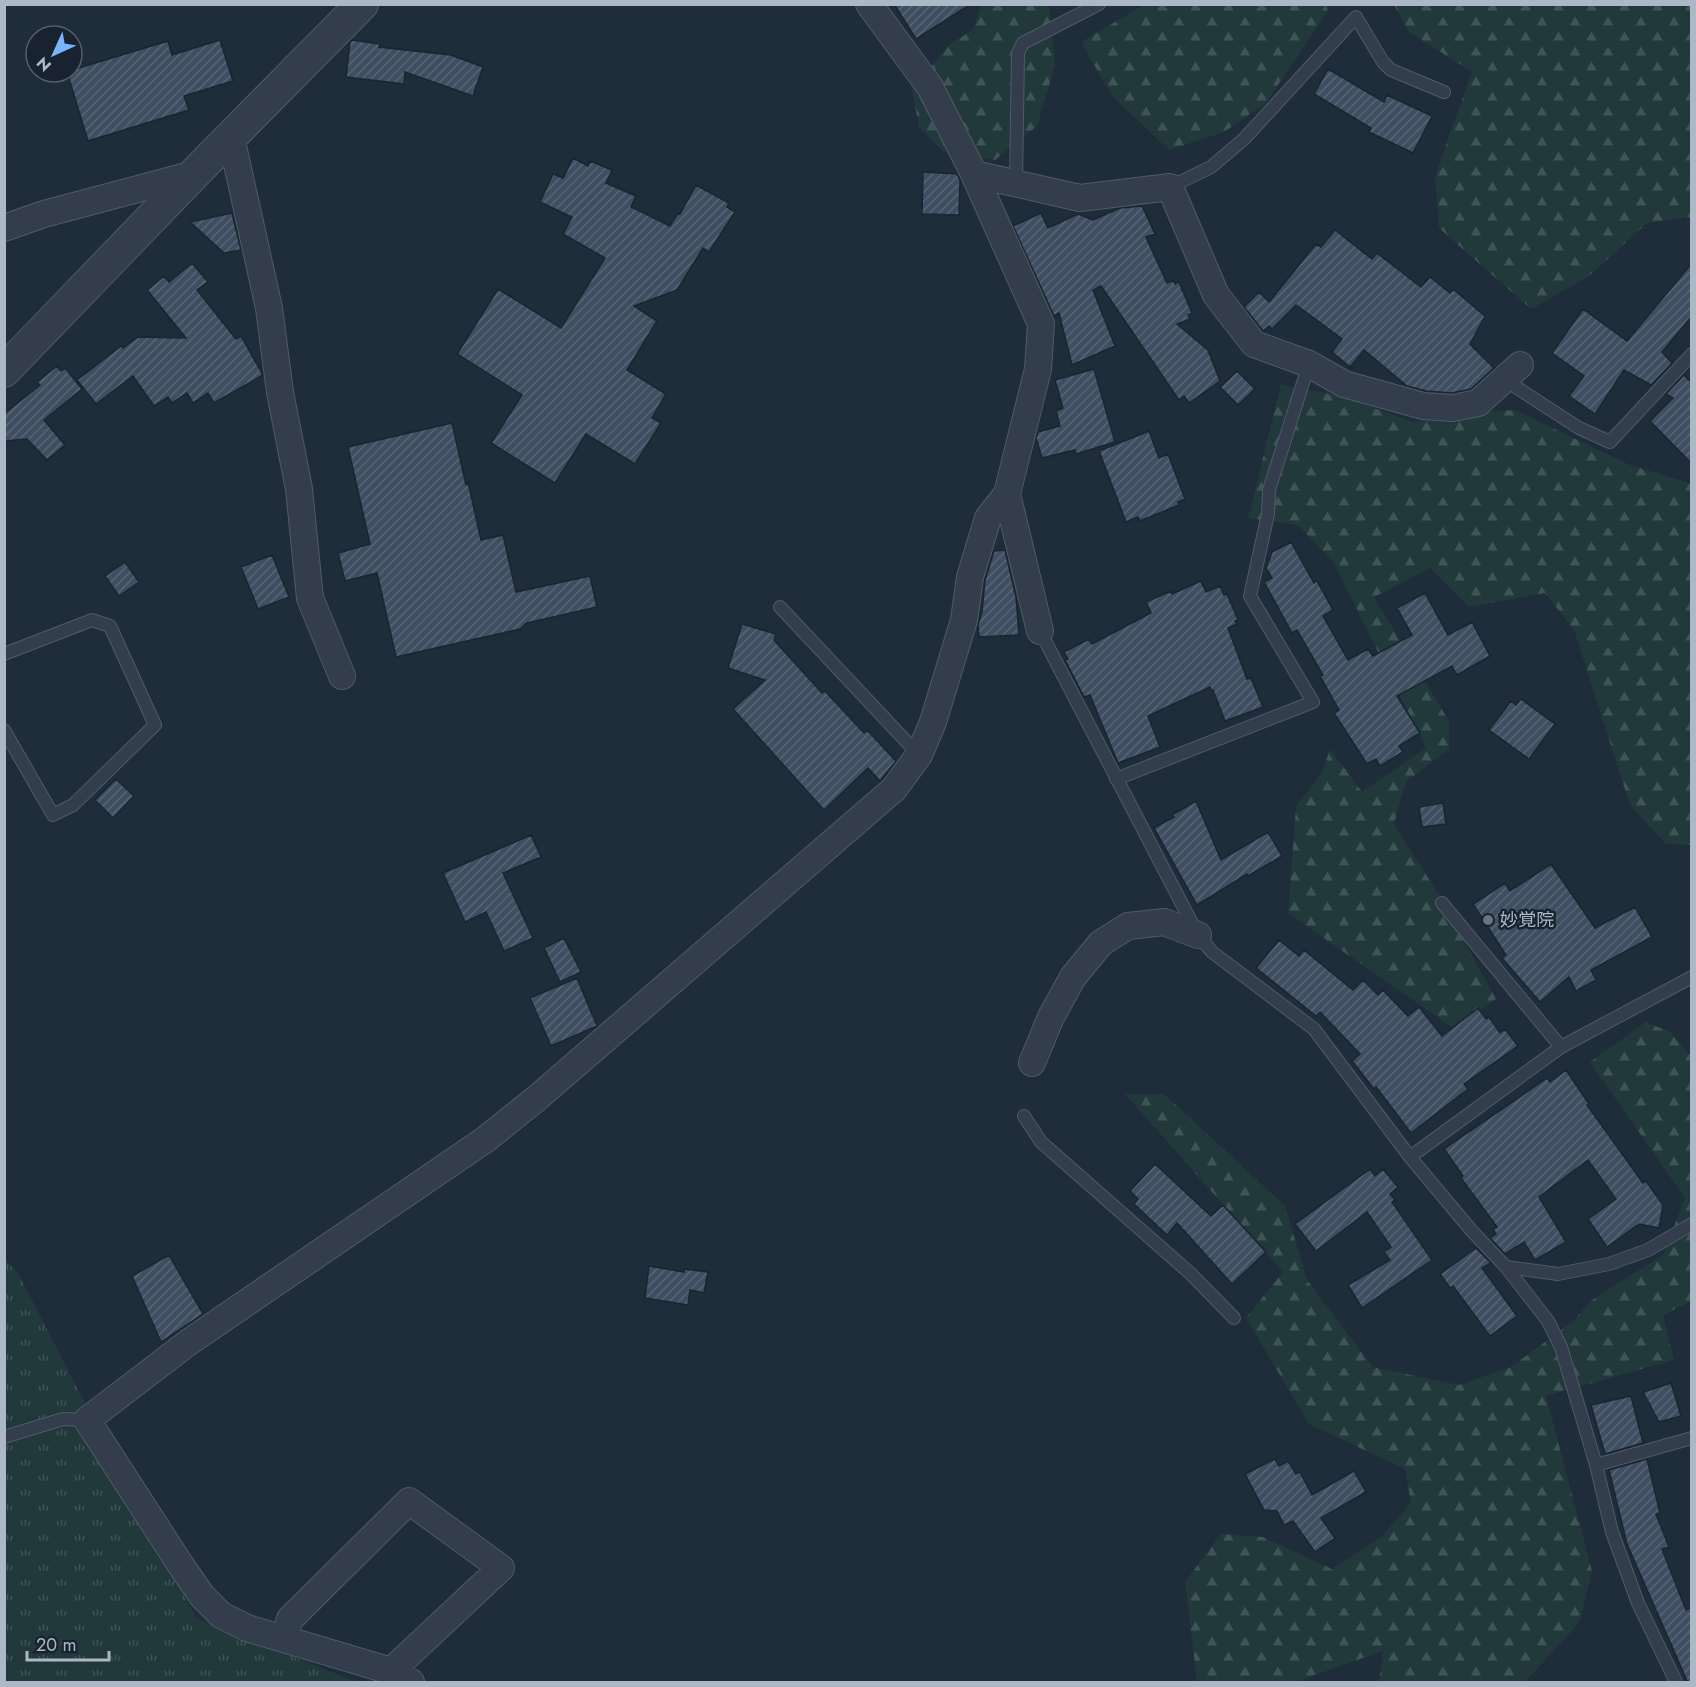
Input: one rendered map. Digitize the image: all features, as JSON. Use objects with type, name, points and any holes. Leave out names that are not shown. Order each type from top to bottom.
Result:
[{"type":"street","points":[[4,371],[194,174],[363,4]]},
{"type":"street","points":[[284,1639],[290,1619],[409,1501],[501,1568],[401,1677],[248,1628],[221,1615],[202,1596],[87,1420],[189,1342],[486,1139],[537,1098],[894,789],[919,756],[933,722],[964,620],[970,577],[988,518],[1007,494],[1038,369],[1041,324],[974,174],[930,87],[869,4]]},
{"type":"street","points":[[231,137],[268,308],[280,392],[299,489],[310,598],[342,676]]},
{"type":"street","points":[[4,228],[44,214],[194,174]]},
{"type":"street","points":[[974,174],[1080,198],[1170,187],[1216,295],[1254,344],[1309,364],[1344,384],[1423,406],[1453,408],[1478,403],[1513,372]]},
{"type":"street","points":[[1007,494],[1040,630]]},
{"type":"street","points":[[1032,1063],[1051,1017],[1073,977],[1101,944],[1128,926],[1164,922],[1198,935]]},
{"type":"lane","points":[[1016,183],[1018,53],[1023,43],[1099,4]]},
{"type":"lane","points":[[1170,187],[1211,167],[1244,139],[1356,16],[1383,62],[1391,70],[1444,92]]},
{"type":"lane","points":[[1513,372],[1579,428],[1610,442],[1692,354]]},
{"type":"lane","points":[[1116,779],[1313,702],[1250,596],[1268,514],[1269,490],[1309,364]]},
{"type":"lane","points":[[780,607],[919,756]]},
{"type":"lane","points":[[4,654],[92,620],[110,626],[155,725],[73,805],[53,815],[4,730]]},
{"type":"lane","points":[[1040,630],[1198,935],[1212,952],[1314,1029],[1410,1157],[1471,1230],[1506,1267],[1548,1321],[1561,1347],[1596,1465],[1612,1532],[1638,1603],[1676,1683]]},
{"type":"lane","points":[[1442,903],[1561,1047]]},
{"type":"lane","points":[[1410,1157],[1561,1047],[1692,977]]},
{"type":"lane","points":[[1024,1116],[1041,1142],[1191,1274],[1234,1318]]},
{"type":"lane","points":[[1506,1267],[1558,1274],[1609,1264],[1648,1250],[1692,1224]]},
{"type":"lane","points":[[4,1437],[63,1419],[87,1420]]},
{"type":"lane","points":[[1596,1465],[1692,1438]]},
{"type":"green space","points":[[981,5],[1049,5],[1055,65],[1037,126],[995,160],[944,152],[919,127],[912,90],[950,44],[973,30]]},
{"type":"green space","points":[[1144,5],[1326,5],[1328,11],[1266,103],[1224,132],[1169,150],[1112,96],[1081,42]]},
{"type":"green space","points":[[1394,5],[1691,5],[1691,217],[1647,223],[1589,276],[1531,309],[1439,228],[1435,176],[1472,72],[1409,32]]},
{"type":"green space","points":[[1281,385],[1342,396],[1412,422],[1482,412],[1515,410],[1630,465],[1689,483],[1692,486],[1691,845],[1666,844],[1630,805],[1574,630],[1545,593],[1469,607],[1430,568],[1374,597],[1449,721],[1449,749],[1406,782],[1394,824],[1434,887],[1496,999],[1453,1028],[1288,913],[1296,807],[1322,772],[1330,749],[1362,792],[1426,748],[1334,563],[1298,525],[1248,518]]},
{"type":"green space","points":[[1646,1022],[1670,1032],[1691,1056],[1691,1301],[1663,1315],[1674,1360],[1546,1396],[1592,1571],[1579,1623],[1525,1682],[1379,1682],[1383,1651],[1295,1682],[1197,1682],[1185,1582],[1221,1534],[1263,1537],[1332,1569],[1381,1537],[1411,1503],[1405,1469],[1309,1424],[1246,1318],[1283,1272],[1125,1094],[1164,1094],[1285,1206],[1307,1280],[1373,1367],[1459,1385],[1511,1367],[1572,1322],[1592,1300],[1663,1255],[1685,1198],[1590,1062]]},
{"type":"green space","points":[[4,1258],[18,1273],[196,1618],[357,1682],[5,1682]]},
{"type":"building","points":[[894,4],[971,4],[916,39]]},
{"type":"building","points":[[220,40],[233,81],[184,96],[189,110],[88,141],[71,84],[84,84],[84,66],[168,41],[172,55]]},
{"type":"building","points":[[352,40],[380,44],[379,47],[451,55],[483,67],[473,96],[405,72],[404,84],[346,77]]},
{"type":"building","points":[[1328,69],[1384,102],[1387,95],[1432,116],[1413,153],[1369,132],[1371,128],[1314,94]]},
{"type":"building","points":[[573,158],[588,166],[590,161],[612,170],[606,183],[636,196],[631,207],[670,226],[678,213],[680,214],[696,185],[729,203],[727,207],[735,212],[709,252],[703,248],[677,290],[634,306],[657,321],[627,370],[666,394],[652,418],[661,423],[635,464],[586,434],[555,483],[491,443],[522,395],[457,354],[498,289],[561,328],[605,258],[563,234],[572,217],[540,202],[553,174],[563,178]]},
{"type":"building","points":[[923,172],[957,174],[960,180],[959,215],[922,214]]},
{"type":"building","points":[[1142,206],[1155,234],[1146,237],[1167,283],[1174,280],[1175,284],[1179,282],[1192,313],[1188,315],[1190,319],[1177,324],[1208,350],[1220,381],[1189,403],[1184,396],[1179,400],[1101,286],[1093,290],[1115,346],[1072,365],[1059,313],[1054,316],[1013,226],[1041,213],[1048,228],[1078,214],[1093,220],[1120,208]]},
{"type":"building","points":[[232,213],[241,250],[224,253],[190,222]]},
{"type":"building","points":[[1335,230],[1372,259],[1377,253],[1421,287],[1430,277],[1450,293],[1453,289],[1485,316],[1470,344],[1494,368],[1471,389],[1452,393],[1426,391],[1407,386],[1364,350],[1350,367],[1332,352],[1342,339],[1296,305],[1272,329],[1269,326],[1263,331],[1244,307],[1259,292],[1269,302],[1316,244],[1321,247]]},
{"type":"building","points":[[192,263],[208,282],[197,290],[236,339],[241,336],[263,375],[214,403],[208,393],[193,403],[187,393],[172,403],[168,397],[154,406],[133,376],[96,404],[77,380],[121,346],[123,348],[138,337],[186,338],[147,290],[164,276],[169,282]]},
{"type":"building","points":[[1692,263],[1692,316],[1662,352],[1672,363],[1651,385],[1624,370],[1595,414],[1569,396],[1584,376],[1552,353],[1583,309],[1627,341]]},
{"type":"building","points":[[57,366],[61,371],[65,368],[82,389],[44,420],[65,445],[47,460],[27,439],[4,441],[4,414],[40,385],[37,382]]},
{"type":"building","points":[[1094,369],[1115,442],[1076,454],[1075,450],[1042,458],[1036,438],[1038,432],[1060,426],[1056,411],[1063,408],[1055,380]]},
{"type":"building","points":[[1237,371],[1255,389],[1238,405],[1220,387]]},
{"type":"building","points":[[1684,375],[1690,381],[1692,380],[1692,464],[1650,421],[1673,398],[1666,394]]},
{"type":"building","points":[[452,423],[481,540],[503,535],[516,592],[590,576],[597,607],[527,623],[520,629],[396,657],[377,573],[345,581],[338,553],[370,544],[348,447]]},
{"type":"building","points":[[1149,431],[1159,458],[1168,454],[1185,499],[1178,502],[1179,505],[1140,521],[1138,517],[1126,522],[1099,451]]},
{"type":"building","points":[[1291,542],[1314,583],[1317,581],[1333,610],[1323,616],[1348,660],[1368,649],[1373,656],[1412,635],[1397,608],[1425,593],[1448,635],[1472,622],[1490,656],[1457,675],[1452,666],[1397,696],[1420,733],[1399,746],[1403,752],[1380,766],[1376,759],[1367,764],[1334,713],[1339,710],[1320,676],[1323,675],[1297,630],[1292,633],[1264,582],[1272,578],[1266,568],[1272,552]]},
{"type":"building","points":[[1005,550],[1016,597],[1019,635],[979,637],[978,625],[982,612],[985,580],[994,551]]},
{"type":"building","points":[[272,555],[289,597],[258,609],[241,567]]},
{"type":"building","points":[[125,562],[139,582],[119,596],[105,576]]},
{"type":"building","points":[[1201,581],[1206,592],[1220,586],[1224,595],[1227,594],[1238,620],[1235,621],[1237,624],[1228,628],[1247,679],[1251,678],[1263,707],[1225,721],[1210,687],[1148,716],[1160,747],[1118,763],[1090,695],[1084,697],[1065,660],[1068,659],[1064,652],[1089,639],[1092,644],[1151,613],[1146,602],[1171,591],[1172,594]]},
{"type":"building","points":[[742,624],[776,634],[774,640],[822,693],[825,691],[864,733],[867,730],[896,761],[880,781],[868,768],[824,810],[733,709],[765,680],[728,668]]},
{"type":"building","points":[[1521,699],[1555,724],[1529,759],[1489,730],[1511,701],[1516,705]]},
{"type":"building","points":[[116,779],[134,796],[113,818],[95,800]]},
{"type":"building","points":[[1196,801],[1221,860],[1268,832],[1282,856],[1248,876],[1247,874],[1197,905],[1154,828]]},
{"type":"building","points":[[1443,803],[1446,824],[1422,827],[1419,807]]},
{"type":"building","points":[[531,835],[541,857],[503,873],[533,938],[504,951],[486,912],[465,922],[443,873]]},
{"type":"building","points":[[1551,864],[1595,928],[1635,907],[1652,937],[1591,970],[1596,980],[1576,991],[1569,977],[1540,1002],[1502,958],[1506,955],[1473,904],[1505,883],[1510,891]]},
{"type":"building","points":[[564,938],[581,972],[560,982],[544,948]]},
{"type":"building","points":[[1279,940],[1299,956],[1304,950],[1353,990],[1363,980],[1378,995],[1383,990],[1408,1016],[1419,1007],[1442,1036],[1478,1008],[1486,1019],[1489,1017],[1500,1033],[1505,1029],[1518,1046],[1464,1084],[1468,1089],[1411,1133],[1376,1087],[1374,1089],[1352,1061],[1360,1054],[1320,1012],[1316,1016],[1256,968]]},
{"type":"building","points":[[577,978],[597,1026],[551,1046],[530,998]]},
{"type":"building","points":[[1566,1070],[1589,1104],[1587,1105],[1643,1183],[1646,1181],[1663,1205],[1659,1228],[1639,1224],[1607,1247],[1588,1219],[1616,1199],[1588,1160],[1539,1197],[1566,1242],[1535,1260],[1524,1242],[1505,1254],[1490,1238],[1496,1234],[1493,1229],[1497,1227],[1461,1178],[1463,1176],[1444,1149],[1547,1078],[1550,1082]]},
{"type":"building","points":[[1155,1164],[1211,1216],[1223,1205],[1266,1252],[1232,1284],[1177,1223],[1167,1235],[1134,1204],[1138,1199],[1130,1191]]},
{"type":"building","points":[[1370,1169],[1375,1176],[1383,1169],[1398,1187],[1390,1194],[1395,1200],[1392,1202],[1432,1260],[1362,1308],[1348,1285],[1390,1260],[1384,1252],[1391,1247],[1367,1212],[1316,1251],[1295,1224]]},
{"type":"building","points":[[1476,1248],[1491,1263],[1482,1268],[1517,1316],[1490,1336],[1453,1286],[1450,1288],[1440,1274]]},
{"type":"building","points":[[169,1255],[203,1314],[161,1342],[132,1276]]},
{"type":"building","points":[[649,1266],[684,1272],[684,1269],[708,1272],[704,1293],[690,1290],[688,1305],[645,1298]]},
{"type":"building","points":[[1671,1383],[1681,1416],[1659,1422],[1643,1392]]},
{"type":"building","points":[[1631,1396],[1643,1443],[1605,1454],[1591,1405]]},
{"type":"building","points":[[1275,1459],[1279,1466],[1288,1461],[1296,1474],[1300,1472],[1312,1495],[1354,1471],[1366,1492],[1321,1518],[1335,1538],[1315,1552],[1293,1521],[1284,1525],[1277,1511],[1264,1510],[1245,1474]]},
{"type":"building","points":[[1647,1459],[1660,1513],[1656,1514],[1669,1547],[1662,1549],[1686,1610],[1692,1607],[1692,1683],[1688,1683],[1627,1544],[1609,1470]]},
{"type":"place","name":"妙覚院","points":[[1488,920]]}]
